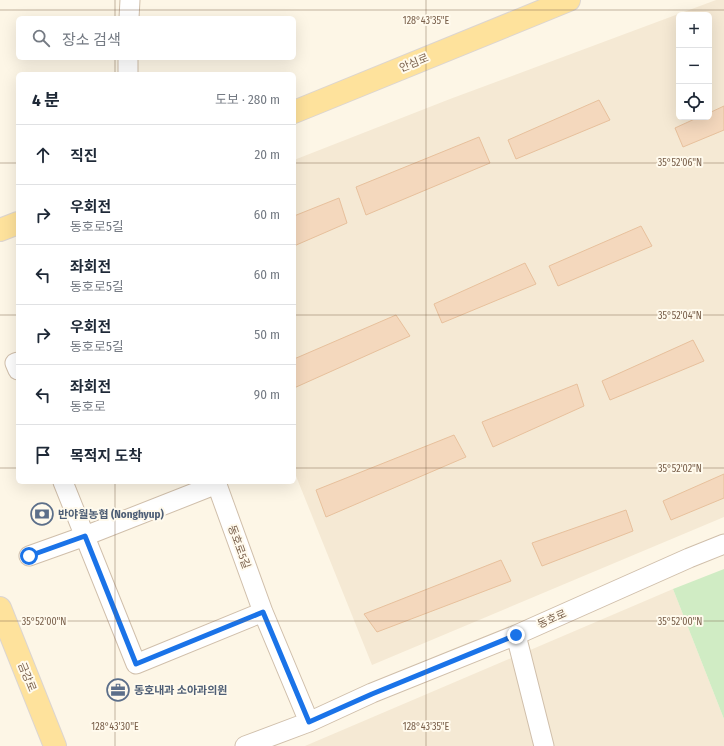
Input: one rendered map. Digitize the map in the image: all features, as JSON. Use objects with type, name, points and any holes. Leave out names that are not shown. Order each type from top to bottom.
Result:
[{"type":"main road","name":"안심로","points":[[296,111],[534,7],[570,0]]},
{"type":"main road","points":[[0,230],[16,224]]},
{"type":"main road","name":"금강로","points":[[0,608],[55,746]]},
{"type":"street","points":[[129,16],[130,0]]},
{"type":"street","points":[[128,60],[128,72]]},
{"type":"street","points":[[64,484],[136,664],[263,612]]},
{"type":"street","points":[[29,556],[85,536],[214,484]]},
{"type":"street","name":"동호로5길","points":[[216,484],[263,612],[309,722]]},
{"type":"street","name":"동호로","points":[[245,746],[309,722],[372,694],[516,635],[689,558],[724,544]]},
{"type":"street","points":[[516,635],[544,746]]},
{"type":"shaded area","points":[[716,0],[724,0],[724,517],[372,665],[296,476],[296,159],[450,99],[676,15],[676,120],[712,120],[712,12],[684,12]]},
{"type":"shaded area","points":[[673,589],[724,719],[724,746],[305,746]]},
{"type":"green space","points":[[724,569],[724,719],[673,589]]},
{"type":"building","points":[[599,100],[610,120],[516,159],[508,140]]},
{"type":"building","points":[[724,106],[724,130],[683,147],[675,128],[692,120],[712,120],[712,112]]},
{"type":"building","points":[[479,137],[490,163],[366,215],[356,187]]},
{"type":"building","points":[[339,198],[347,223],[296,245],[296,215]]},
{"type":"building","points":[[641,226],[652,246],[558,286],[549,266]]},
{"type":"building","points":[[525,263],[536,284],[442,323],[434,304]]},
{"type":"building","points":[[396,315],[410,336],[296,387],[296,358]]},
{"type":"building","points":[[693,340],[704,361],[610,400],[602,381]]},
{"type":"building","points":[[577,384],[584,406],[493,447],[482,422]]},
{"type":"building","points":[[454,435],[466,457],[326,517],[316,490]]},
{"type":"building","points":[[724,474],[724,498],[671,520],[663,501]]},
{"type":"building","points":[[626,510],[633,531],[542,566],[532,543]]},
{"type":"building","points":[[501,560],[511,581],[377,632],[364,614]]},
{"type":"place","name":"반야월농협 (Nonghyup)","points":[[42,514]]},
{"type":"place","name":"동호내과 소아과의원","points":[[118,690]]},
{"type":"route","points":[[29,556],[85,536],[136,664],[263,612],[309,722],[372,694],[516,635]]}]
